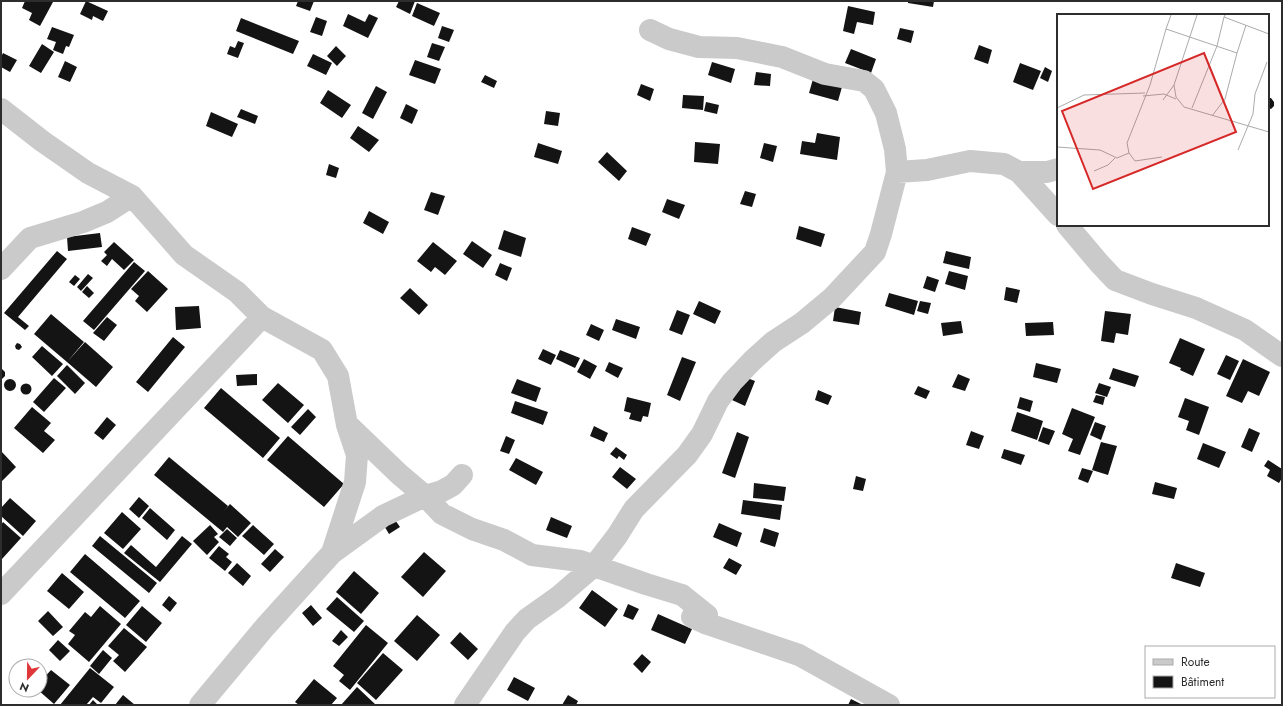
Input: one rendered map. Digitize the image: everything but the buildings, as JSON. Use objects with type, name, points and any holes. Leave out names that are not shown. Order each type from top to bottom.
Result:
[{"type":"street","points":[[465,705],[515,632],[527,619],[558,597],[587,572],[617,536],[634,509],[687,455],[702,434],[718,401],[732,382],[752,360],[773,342],[802,323],[832,298],[875,252],[881,234],[896,172],[895,150],[886,114],[874,89],[864,81],[825,74],[782,57],[738,48],[699,47],[669,39],[650,30]]},
{"type":"street","points":[[1,109],[42,141],[88,173],[132,196],[184,255],[237,292],[262,317],[322,350],[338,376],[347,425],[357,455],[354,482],[332,553]]},
{"type":"street","points":[[896,172],[927,170],[970,161],[1004,164],[1019,172],[1057,214]]},
{"type":"street","points":[[1019,172],[1047,172],[1057,169]]},
{"type":"street","points":[[1,269],[30,238],[83,222],[107,212],[132,196]]},
{"type":"street","points":[[1067,226],[1115,280],[1196,308],[1245,330],[1282,356]]},
{"type":"street","points":[[1,594],[262,317]]},
{"type":"street","points":[[347,425],[399,474],[425,496],[442,514],[472,529],[504,540],[532,555],[580,561],[587,572],[648,597],[705,623],[799,655],[889,705]]},
{"type":"street","points":[[200,705],[265,627],[332,553],[383,516],[425,496],[442,492],[453,485],[462,475]]}]
